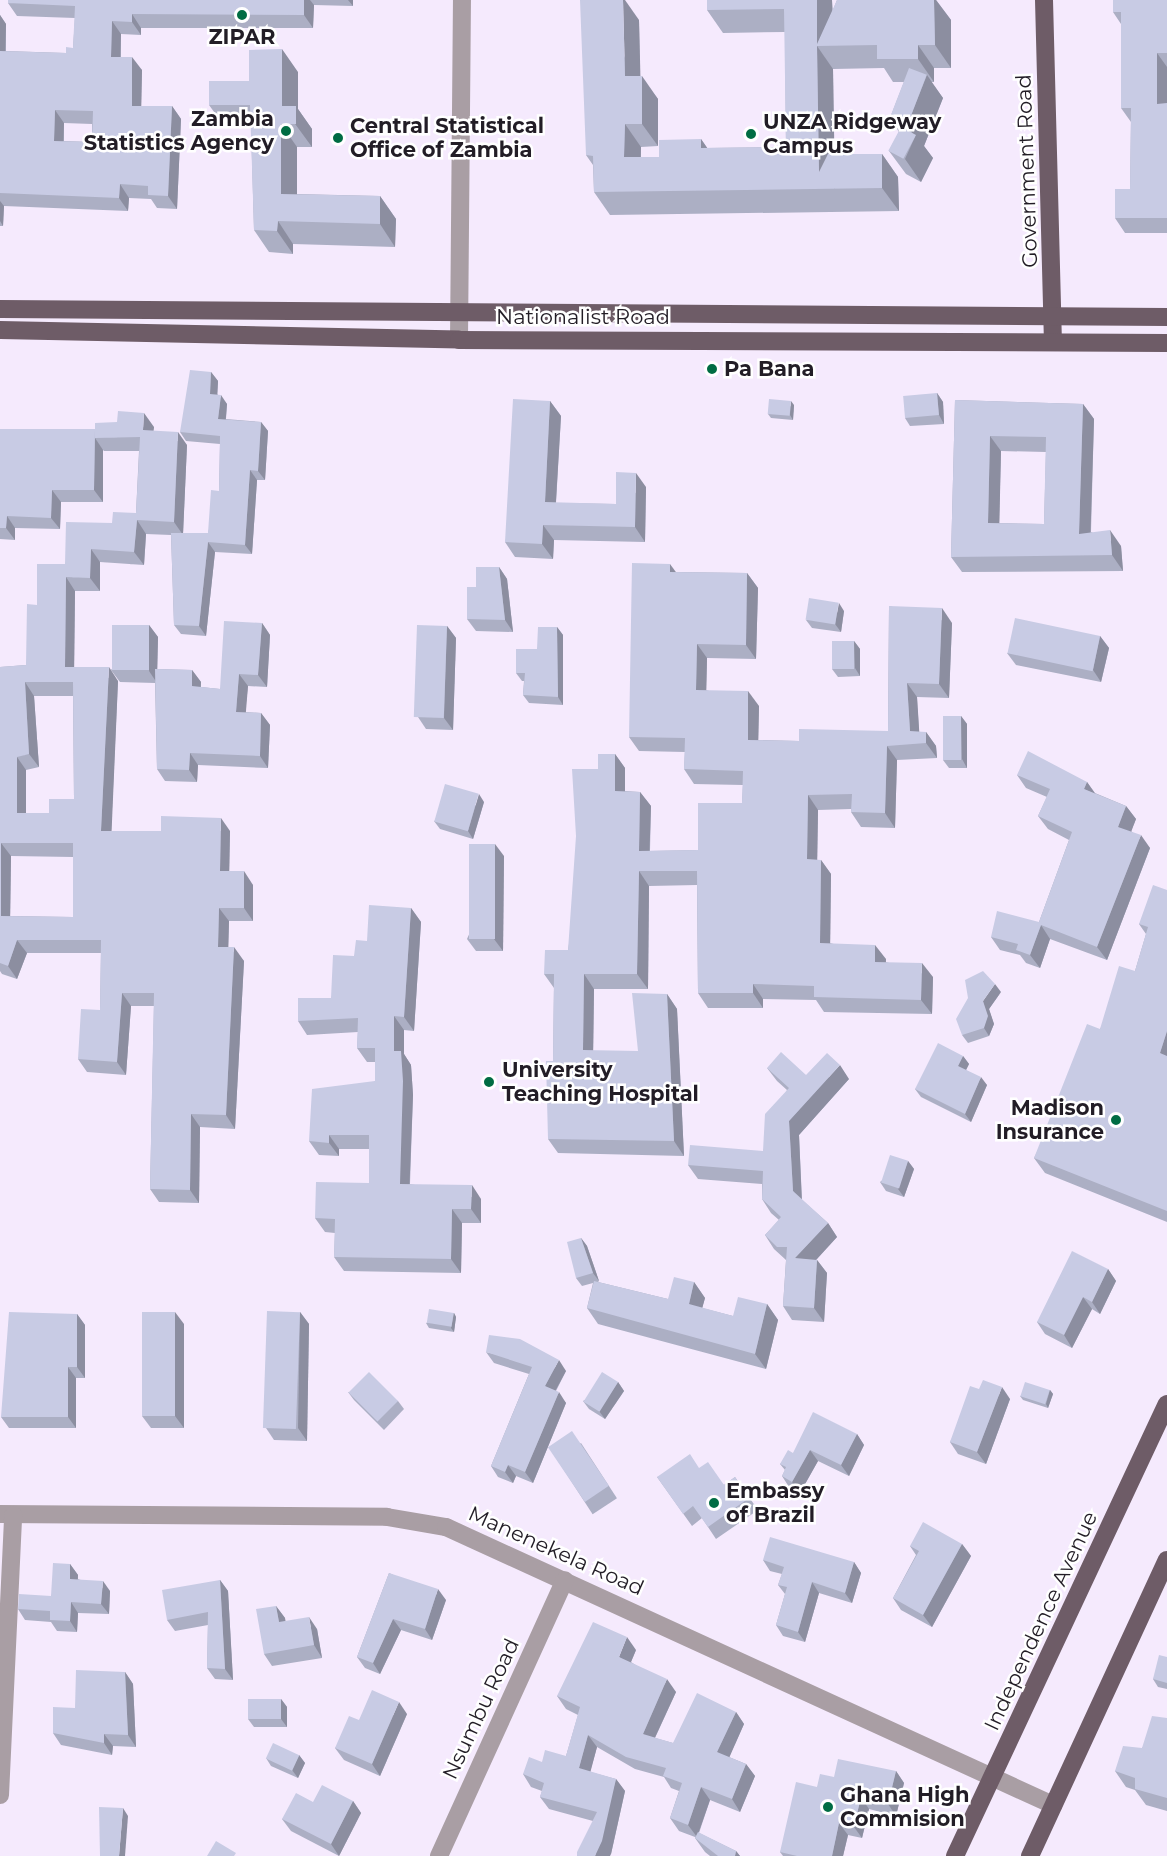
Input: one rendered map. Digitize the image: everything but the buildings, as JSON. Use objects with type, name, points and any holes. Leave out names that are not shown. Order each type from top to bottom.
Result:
[{"type":"main road","name":"Government Road","points":[[1044,0],[1053,341]]},
{"type":"main road","name":"Nationalist Road","points":[[0,309],[458,313],[1054,314],[1167,317]]},
{"type":"main road","name":"Nationalist Road","points":[[0,330],[459,340],[1167,343]]},
{"type":"main road","name":"Independence Avenue","points":[[956,1856],[1167,1404]]},
{"type":"main road","points":[[1030,1856],[1167,1560]]},
{"type":"street","points":[[459,340],[462,0]]},
{"type":"street","points":[[0,1795],[7,1514]]},
{"type":"street","name":"Manenekela Road","points":[[7,1514],[387,1517],[446,1527],[1053,1805]]},
{"type":"street","name":"Nsumbu Road","points":[[439,1856],[565,1580]]},
{"type":"place","name":"ZIPAR","points":[[242,15]]},
{"type":"place","name":"Zambia Statistics Agency","points":[[286,131]]},
{"type":"place","name":"UNZA Ridgeway Campus","points":[[751,134]]},
{"type":"place","name":"Central Statistical Office of Zambia","points":[[338,138]]},
{"type":"place","name":"Pa Bana","points":[[712,369]]},
{"type":"place","name":"University Teaching Hospital","points":[[489,1082]]},
{"type":"place","name":"Madison Insurance","points":[[1116,1120]]},
{"type":"place","name":"Embassy of Brazil","points":[[714,1503]]},
{"type":"place","name":"Ghana High Commision","points":[[828,1807]]}]
